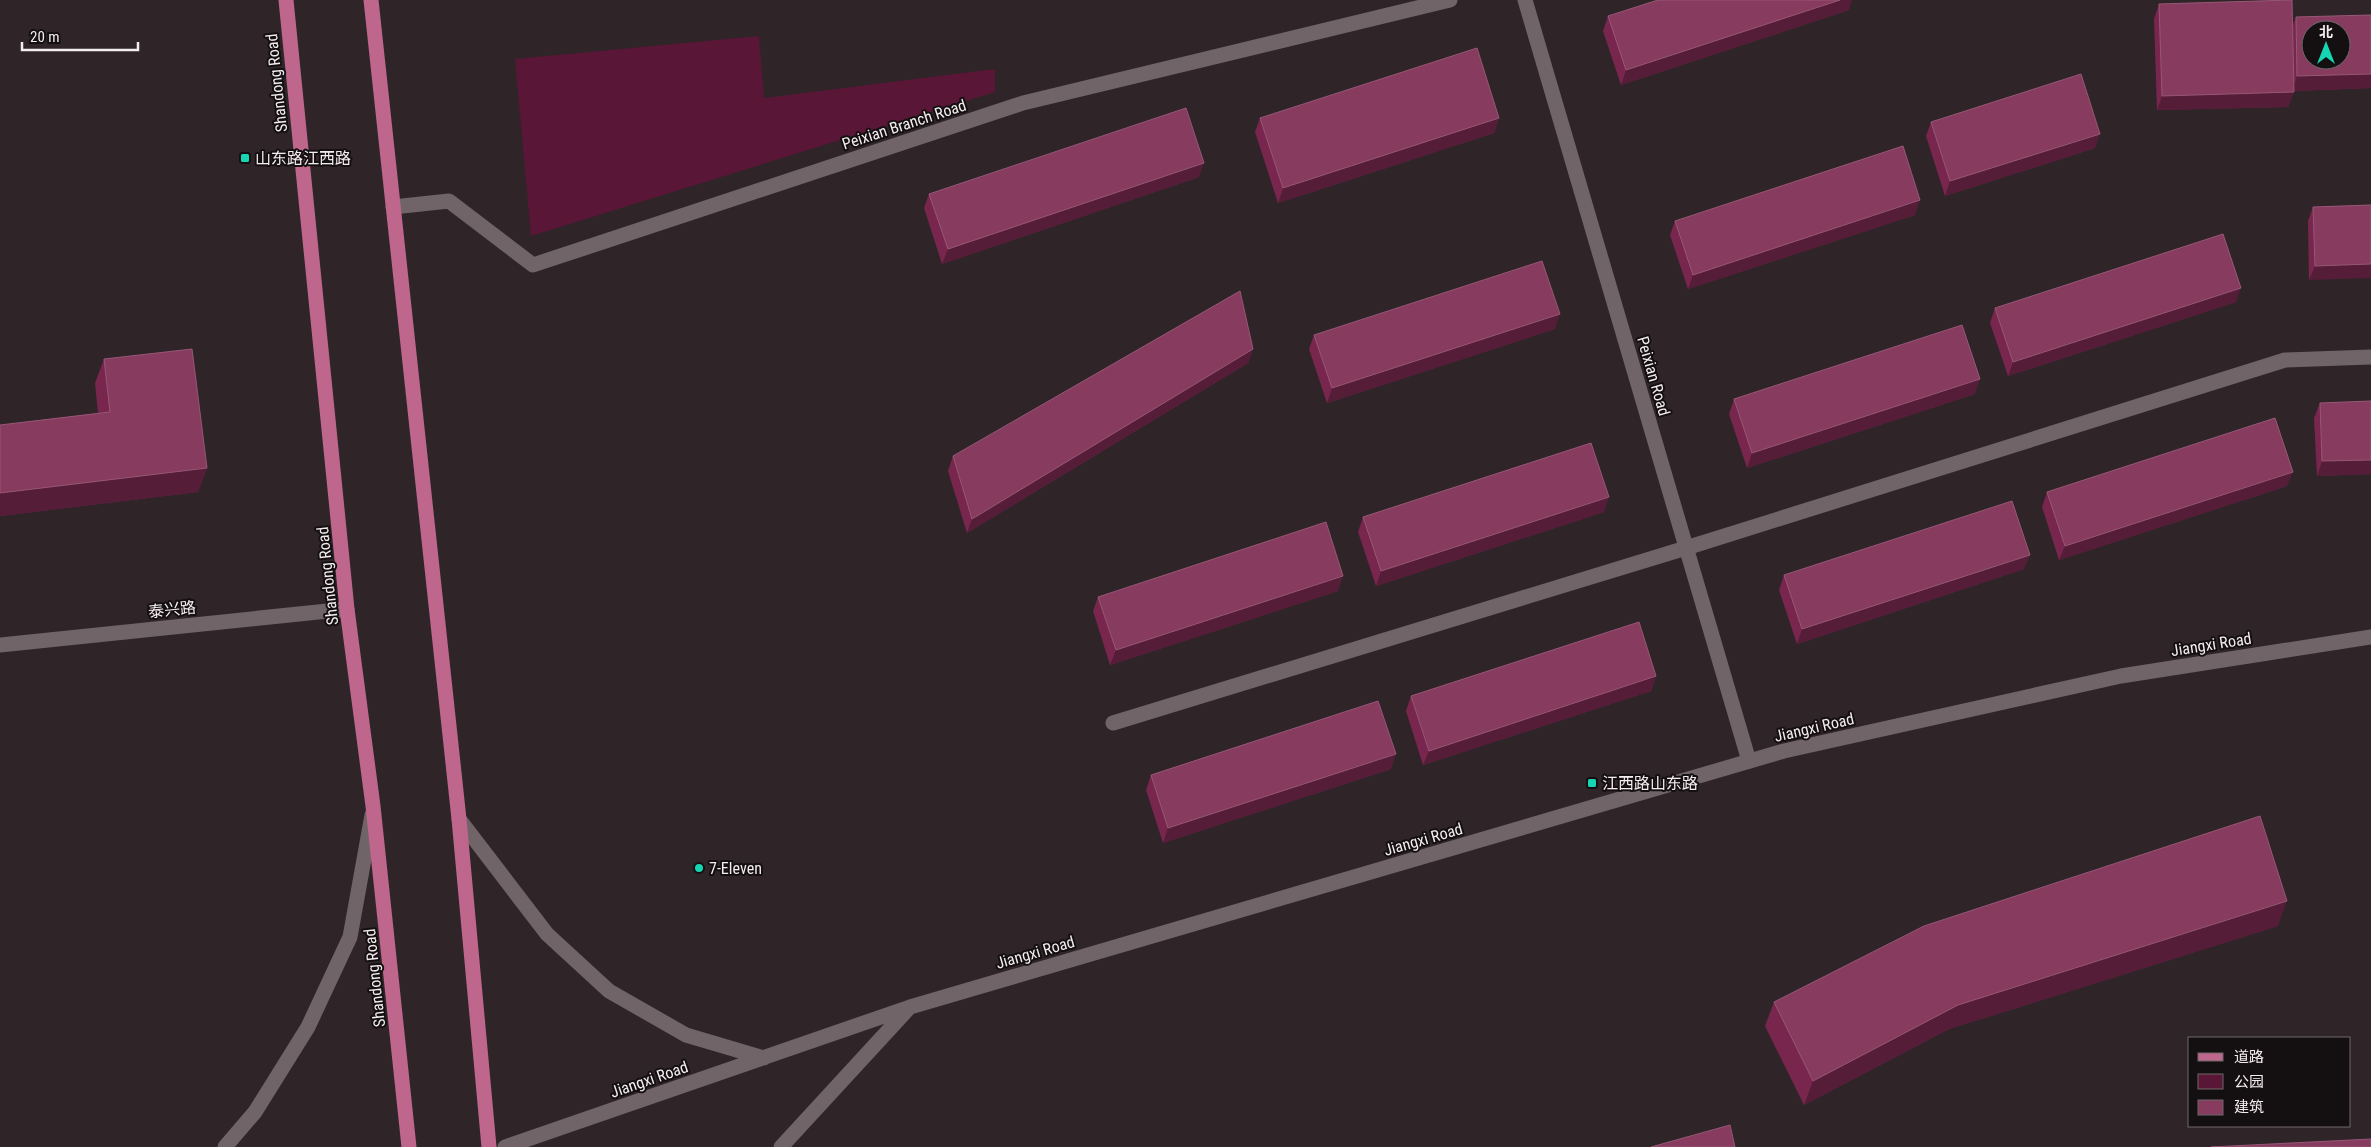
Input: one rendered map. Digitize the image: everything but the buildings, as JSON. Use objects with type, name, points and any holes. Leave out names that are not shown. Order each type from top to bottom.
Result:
[{"type":"main road","name":"Shandong Road","points":[[286,0],[347,609],[373,806],[409,1147]]},
{"type":"main road","points":[[371,0],[459,819],[489,1147]]},
{"type":"main road","name":"Peixian Branch Road","points":[[393,207],[449,201],[533,265],[1024,103],[1450,0]]},
{"type":"main road","name":"Peixian Road","points":[[1525,0],[1750,761]]},
{"type":"main road","points":[[1113,723],[1686,548],[2285,360],[2371,357]]},
{"type":"main road","name":"泰兴路","points":[[0,645],[347,609]]},
{"type":"main road","name":"Jiangxi Road","points":[[505,1147],[910,1007],[1784,751],[2121,676],[2371,637]]},
{"type":"main road","points":[[225,1147],[255,1112],[308,1027],[350,937],[373,806]]},
{"type":"main road","points":[[459,819],[547,934],[608,990],[686,1035],[764,1058]]},
{"type":"main road","points":[[781,1147],[910,1007]]},
{"type":"green space","points":[[759,36],[764,98],[995,69],[995,92],[531,236],[515,59]]},
{"type":"place","name":"山东路江西路","points":[[245,158]]},
{"type":"place","name":"江西路山东路","points":[[1592,783]]},
{"type":"place","name":"7-Eleven","points":[[699,868]]}]
